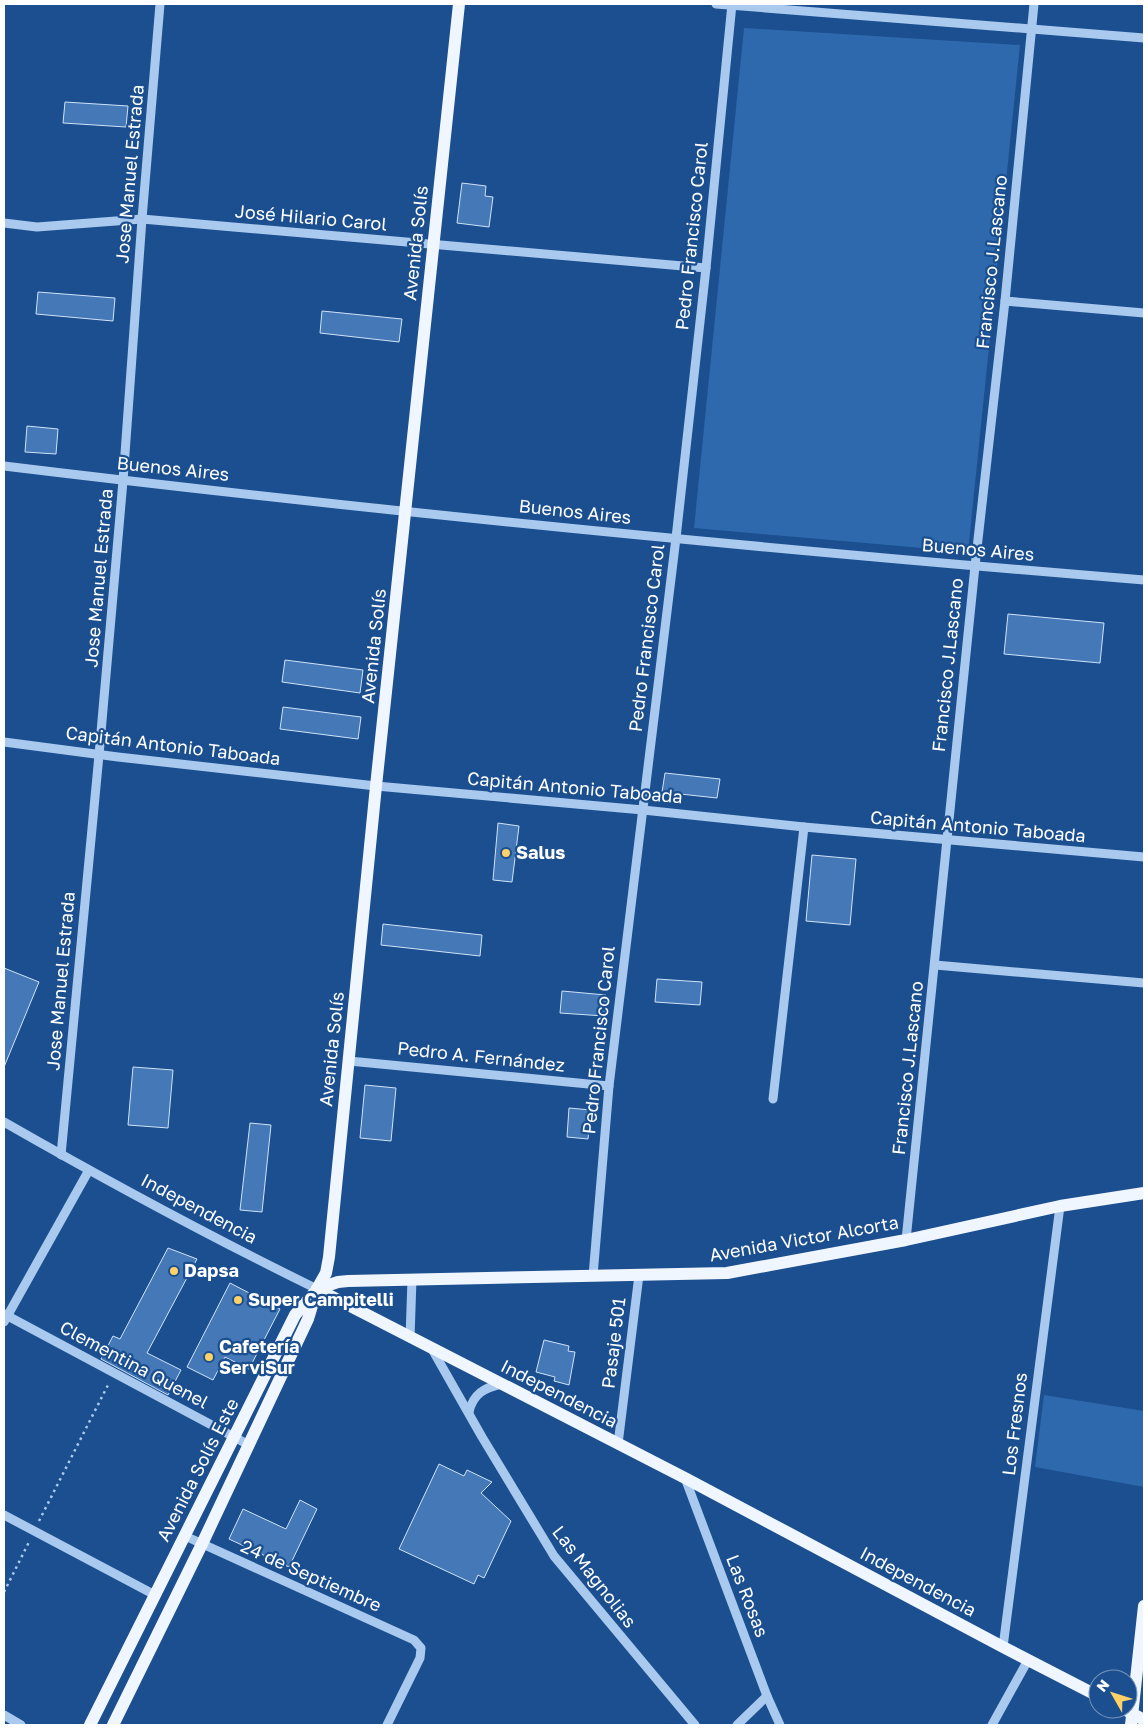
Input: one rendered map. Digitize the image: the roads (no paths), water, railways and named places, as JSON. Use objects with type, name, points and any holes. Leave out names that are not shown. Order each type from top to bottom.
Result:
[{"type":"main road","name":"Avenida Solís","points":[[317,1289],[326,1273],[329,1257],[376,786],[459,4]]},
{"type":"main road","name":"Avenida Victor Alcorta","points":[[317,1289],[338,1282],[348,1281],[726,1273],[906,1240],[1060,1206],[1144,1193]]},
{"type":"main road","name":"Independencia","points":[[317,1289],[685,1478],[1088,1691]]},
{"type":"main road","name":"Avenida Solís Este","points":[[90,1725],[295,1315],[317,1289]]},
{"type":"main road","name":"Avenida Solís Este","points":[[113,1725],[202,1544],[308,1319],[317,1289]]},
{"type":"main road","points":[[1134,1669],[1144,1606]]},
{"type":"street","name":"Jose Manuel Estrada","points":[[61,1155],[124,481],[142,219],[160,4]]},
{"type":"street","points":[[716,4],[1144,38]]},
{"type":"street","name":"Pedro Francisco Carol","points":[[592,1276],[609,1086],[676,538],[706,268],[732,4]]},
{"type":"street","name":"Francisco J.Lascano","points":[[906,1240],[946,840],[1005,301],[1034,4]]},
{"type":"street","name":"José Hilario Carol","points":[[4,222],[37,227],[142,219],[706,268]]},
{"type":"street","points":[[1005,301],[1144,313]]},
{"type":"street","name":"Buenos Aires","points":[[4,466],[124,481],[406,511],[975,566],[1144,580]]},
{"type":"street","name":"Capitán Antonio Taboada","points":[[4,742],[59,748],[99,755],[376,786],[1144,857]]},
{"type":"street","points":[[773,1099],[804,827]]},
{"type":"street","points":[[935,965],[1144,983]]},
{"type":"street","name":"Pedro A. Fernández","points":[[349,1061],[609,1086]]},
{"type":"street","name":"Independencia","points":[[4,1122],[61,1155],[234,1248],[317,1289]]},
{"type":"street","points":[[5,1317],[89,1170]]},
{"type":"street","name":"Los Fresnos","points":[[1003,1647],[1060,1206]]},
{"type":"street","name":"Pasaje 501","points":[[618,1444],[639,1275]]},
{"type":"street","points":[[410,1338],[412,1280]]},
{"type":"street","name":"Clementina Quenel","points":[[5,1317],[115,1373],[249,1445]]},
{"type":"street","name":"Las Magnolias","points":[[432,1349],[554,1556],[695,1725]]},
{"type":"street","points":[[469,1412],[471,1402],[477,1394],[489,1387],[501,1384]]},
{"type":"street","name":"Las Rosas","points":[[685,1478],[767,1696],[780,1725]]},
{"type":"street","points":[[4,1515],[155,1596]]},
{"type":"street","name":"24 de Septiembre","points":[[185,1536],[414,1640],[421,1648],[420,1658],[387,1725]]},
{"type":"street","points":[[992,1725],[1028,1660]]},
{"type":"street","points":[[737,1725],[767,1696]]},
{"type":"street","points":[[4,1715],[21,1725]]},
{"type":"place","name":"Salus","points":[[506,853]]},
{"type":"place","name":"Dapsa","points":[[174,1271]]},
{"type":"place","name":"Super Campitelli","points":[[238,1300]]},
{"type":"place","name":"Cafetería ServiSur","points":[[209,1357]]}]
